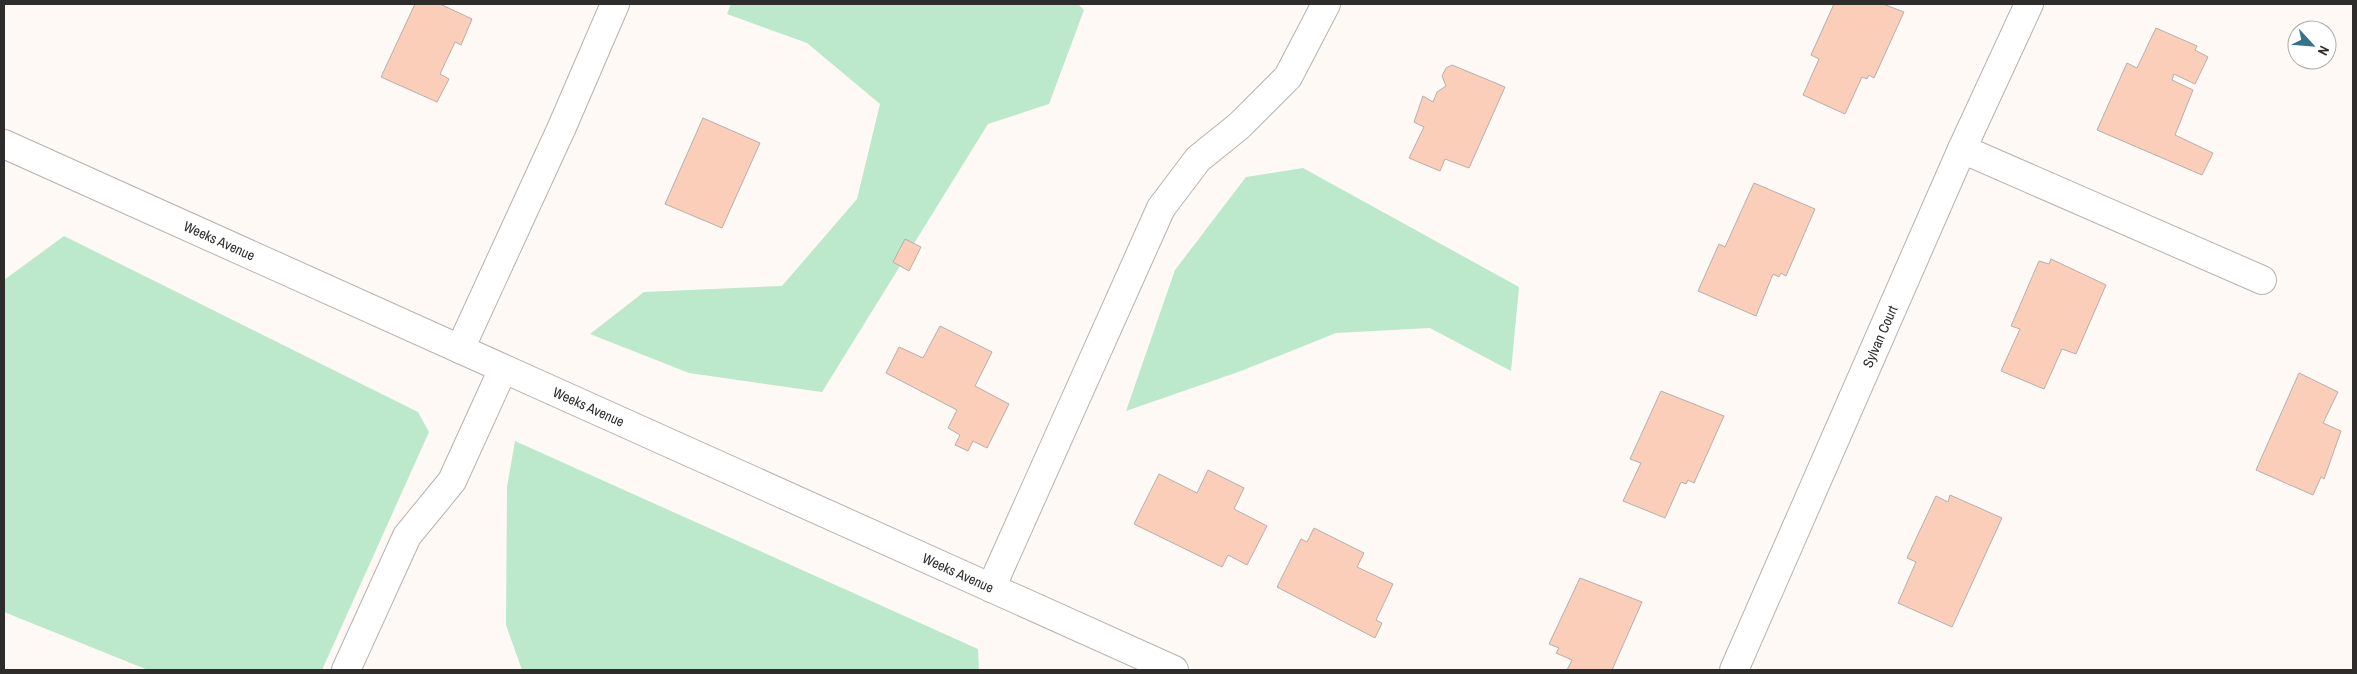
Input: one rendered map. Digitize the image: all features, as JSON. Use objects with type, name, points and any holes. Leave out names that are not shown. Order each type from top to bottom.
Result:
[{"type":"street","points":[[460,349],[562,127],[615,4]]},
{"type":"street","points":[[991,588],[1161,208],[1198,159],[1239,126],[1288,77],[1326,4]]},
{"type":"street","name":"Sylvan Court","points":[[1734,670],[1962,149],[2029,4]]},
{"type":"street","name":"Weeks Avenue","points":[[4,144],[1174,670]]},
{"type":"street","points":[[1962,149],[2262,280]]},
{"type":"street","points":[[346,670],[407,536],[452,481],[503,369]]},
{"type":"green space","points":[[731,4],[1078,4],[1084,10],[1049,104],[988,124],[822,392],[689,373],[590,334],[644,292],[782,286],[857,199],[880,104],[807,43],[727,14]]},
{"type":"green space","points":[[1303,168],[1519,287],[1511,371],[1430,328],[1336,333],[1241,371],[1126,411],[1175,270],[1246,177]]},
{"type":"green space","points":[[64,236],[418,412],[429,432],[322,670],[148,670],[4,612],[4,280]]},
{"type":"green space","points":[[515,441],[978,649],[979,670],[522,670],[506,625],[507,487]]},
{"type":"building","points":[[415,4],[440,4],[472,19],[461,45],[455,42],[440,74],[449,79],[437,102],[381,77]]},
{"type":"building","points":[[1834,4],[1883,4],[1904,12],[1874,78],[1869,75],[1867,79],[1862,77],[1845,114],[1803,95],[1819,59],[1811,55]]},
{"type":"building","points":[[2156,28],[2197,46],[2195,50],[2208,57],[2195,84],[2174,74],[2172,80],[2193,90],[2175,135],[2213,153],[2202,175],[2097,130],[2127,63],[2137,68]]},
{"type":"building","points":[[1452,65],[1505,87],[1469,168],[1445,159],[1440,171],[1409,158],[1424,127],[1414,122],[1423,96],[1433,102],[1437,92],[1446,86],[1442,76],[1446,68]]},
{"type":"building","points":[[703,118],[760,143],[722,228],[665,204]]},
{"type":"building","points":[[1754,183],[1815,209],[1786,276],[1781,273],[1779,277],[1773,274],[1756,316],[1698,291],[1719,244],[1725,247]]},
{"type":"building","points":[[905,239],[921,247],[909,271],[893,262]]},
{"type":"building","points":[[2051,259],[2106,285],[2076,354],[2062,349],[2044,389],[2001,371],[2020,329],[2011,326],[2039,261],[2049,264]]},
{"type":"building","points":[[940,326],[992,352],[975,386],[1009,404],[987,448],[973,441],[968,451],[955,445],[960,435],[948,428],[957,410],[886,373],[899,347],[923,358]]},
{"type":"building","points":[[2299,373],[2338,392],[2323,423],[2341,431],[2324,479],[2321,477],[2313,495],[2256,470]]},
{"type":"building","points":[[1661,391],[1724,416],[1694,483],[1688,480],[1686,484],[1681,482],[1665,518],[1623,501],[1641,463],[1630,459]]},
{"type":"building","points":[[1208,470],[1244,488],[1234,509],[1267,526],[1247,565],[1228,555],[1222,567],[1134,524],[1159,474],[1197,493]]},
{"type":"building","points":[[1950,495],[2002,518],[1952,627],[1898,603],[1916,562],[1907,558],[1936,496],[1948,502]]},
{"type":"building","points":[[1314,528],[1364,553],[1357,567],[1393,584],[1376,620],[1382,623],[1375,638],[1277,587],[1301,539],[1307,542]]},
{"type":"building","points":[[1580,578],[1642,602],[1612,670],[1567,670],[1572,660],[1556,653],[1559,648],[1549,644]]}]
